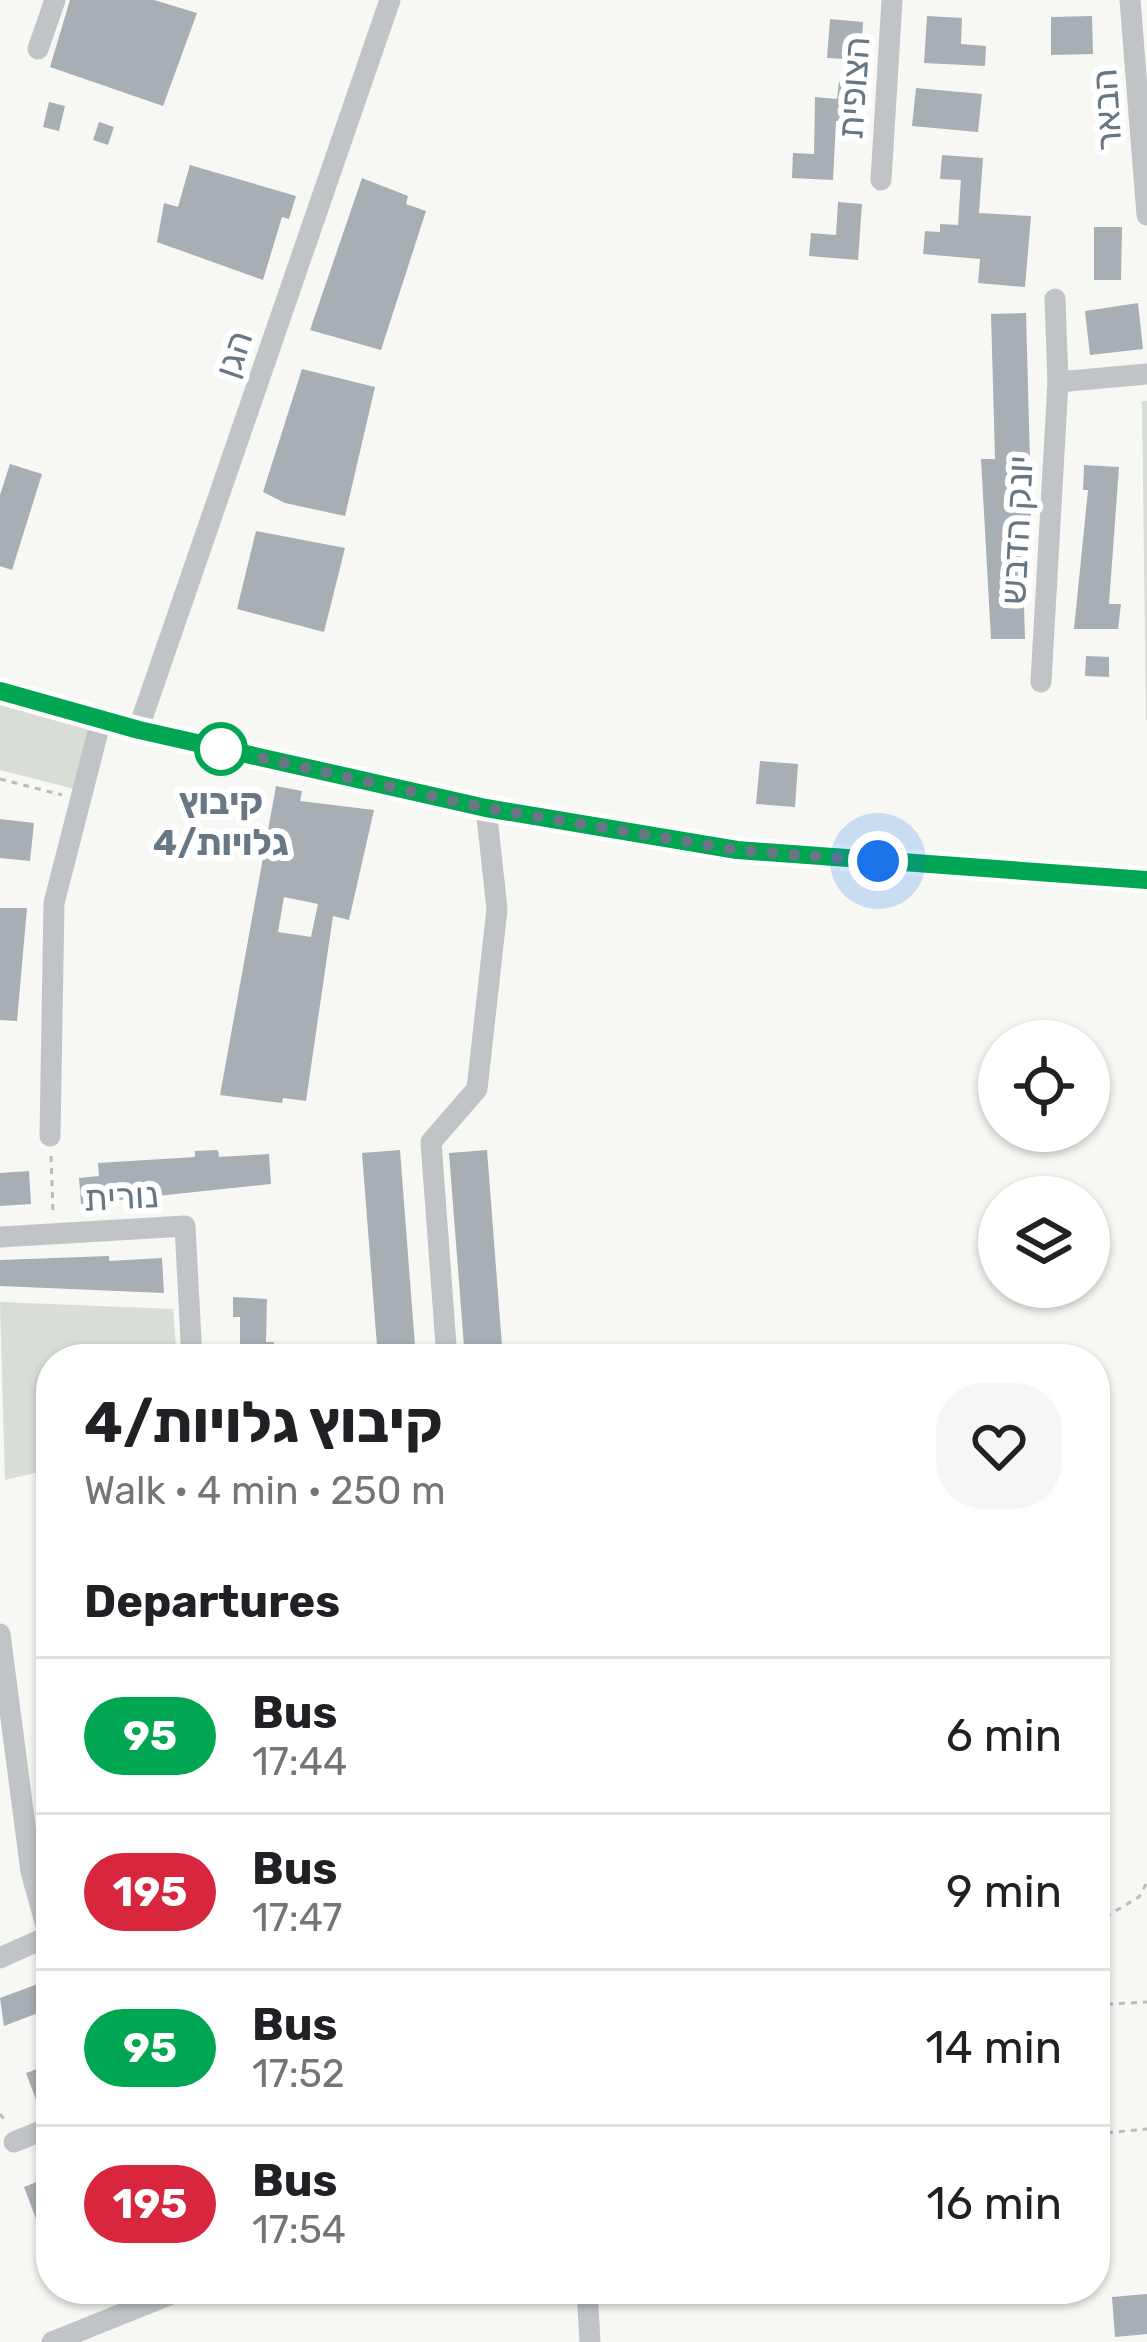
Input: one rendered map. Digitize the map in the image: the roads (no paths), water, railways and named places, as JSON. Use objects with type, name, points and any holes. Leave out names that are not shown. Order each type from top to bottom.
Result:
[{"type":"street","points":[[38,49],[55,0]]},
{"type":"street","name":"הגן","points":[[139,730],[390,0]]},
{"type":"street","name":"הצופית","points":[[881,180],[892,0]]},
{"type":"street","name":"הבאר","points":[[1130,0],[1147,214]]},
{"type":"street","name":"יונק הדבש","points":[[1041,682],[1058,382],[1055,299]]},
{"type":"street","points":[[1058,382],[1147,374]]},
{"type":"street","points":[[0,691],[139,730],[486,808],[737,850],[1147,880]]},
{"type":"street","points":[[50,1136],[54,903],[100,720]]},
{"type":"street","points":[[447,1344],[431,1142],[477,1089],[497,909],[486,808]]},
{"type":"street","name":"נורית","points":[[0,1237],[185,1226],[191,1344]]},
{"type":"street","points":[[0,1634],[36,1889]]},
{"type":"street","points":[[0,1958],[36,1941]]},
{"type":"street","points":[[14,2142],[36,2133]]},
{"type":"street","points":[[52,2342],[147,2304]]},
{"type":"street","points":[[588,2304],[590,2342]]},
{"type":"place","name":"קיבוץ גלויות/4","points":[[221,749]]}]
